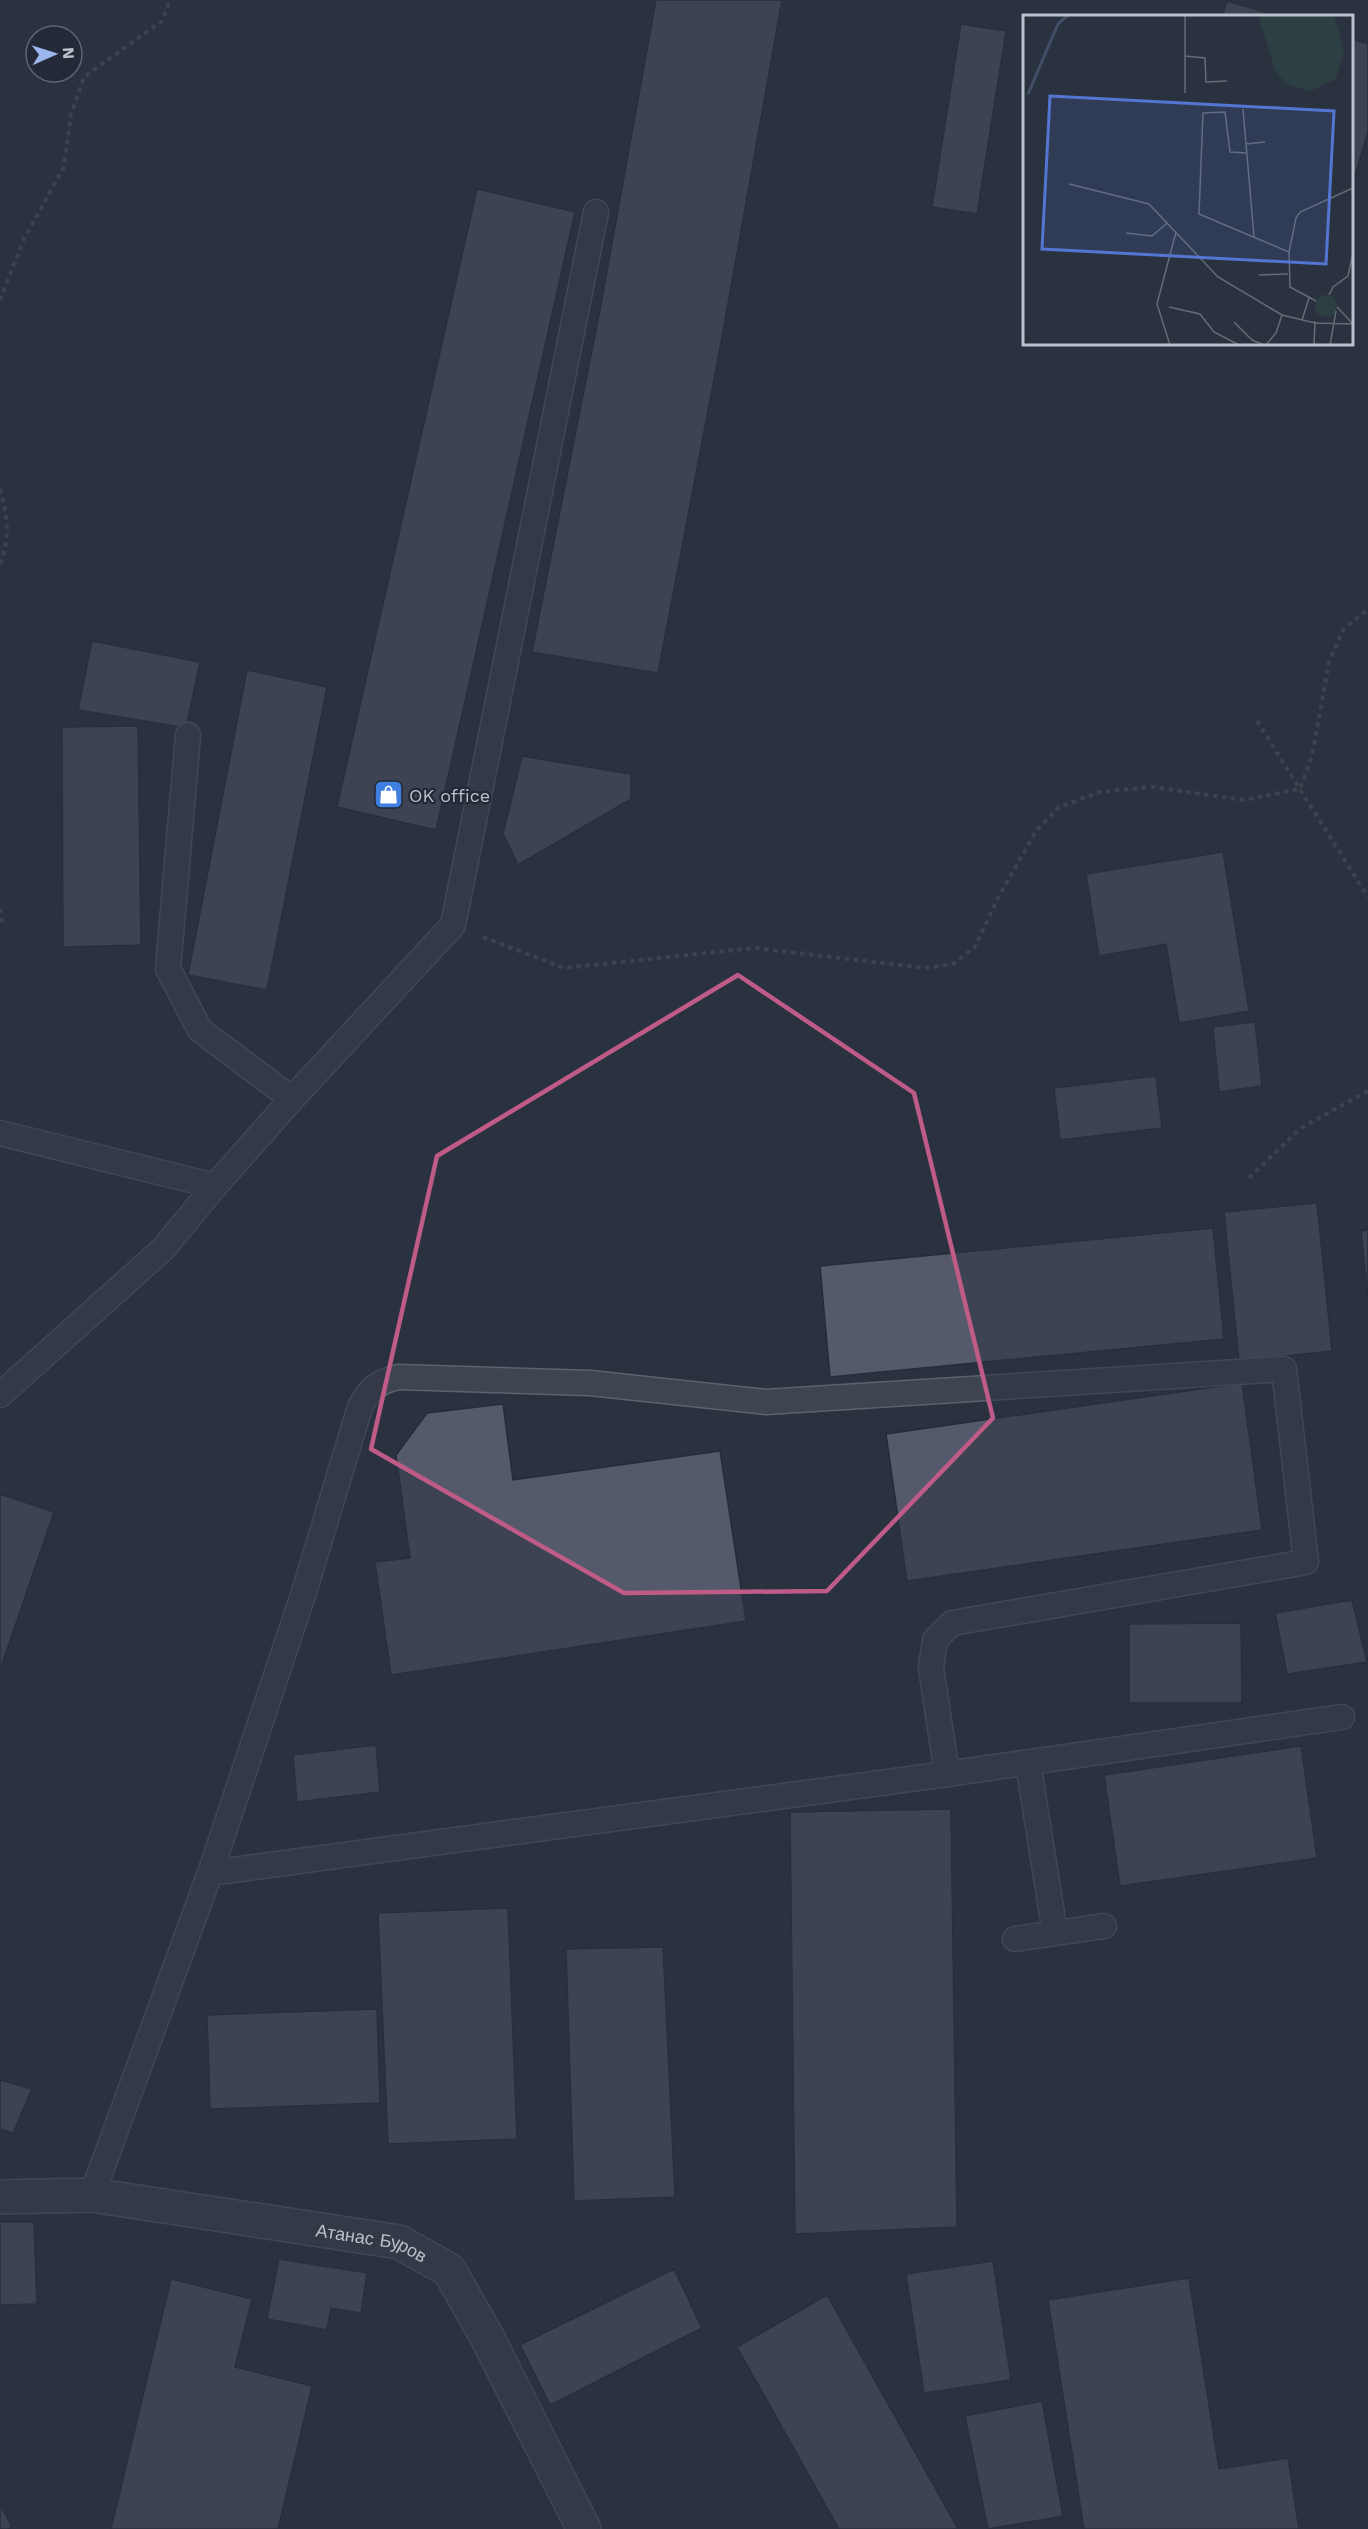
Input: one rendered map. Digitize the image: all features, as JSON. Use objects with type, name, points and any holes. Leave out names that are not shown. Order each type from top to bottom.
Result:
[{"type":"street","name":"Атанас Буров","points":[[0,2197],[92,2195],[399,2242],[449,2270],[487,2337],[584,2529]]},
{"type":"lane","points":[[0,1395],[163,1250],[215,1186],[292,1099],[453,925],[596,212]]},
{"type":"lane","points":[[188,735],[168,969],[200,1030],[292,1099]]},
{"type":"lane","points":[[0,1133],[215,1186]]},
{"type":"lane","points":[[92,2195],[210,1873],[300,1603],[360,1407],[366,1395],[385,1380],[399,1377],[590,1383],[766,1402],[1284,1369],[1306,1562],[952,1623],[935,1640],[931,1668],[947,1774]]},
{"type":"lane","points":[[210,1873],[1028,1763],[1342,1717]]},
{"type":"lane","points":[[1028,1763],[1055,1933]]},
{"type":"lane","points":[[1015,1939],[1104,1926]]},
{"type":"path","points":[[0,300],[24,239],[64,167],[71,114],[84,77],[162,21],[170,0]]},
{"type":"path","points":[[0,489],[5,505],[8,532],[6,550],[0,565]]},
{"type":"path","points":[[1300,789],[1312,756],[1329,662],[1343,630],[1368,609]]},
{"type":"path","points":[[1257,721],[1368,897]]},
{"type":"path","points":[[453,925],[564,968],[755,948],[926,968],[953,964],[975,947],[998,898],[1036,831],[1059,807],[1100,792],[1152,787],[1244,800],[1300,789]]},
{"type":"path","points":[[0,909],[2,920],[0,923]]},
{"type":"path","points":[[1249,1178],[1301,1128],[1368,1091]]},
{"type":"highlighted area","points":[[738,975],[914,1093],[993,1418],[827,1591],[624,1593],[371,1449],[437,1156]]},
{"type":"building","points":[[656,0],[782,0],[723,332],[658,673],[532,652],[600,310]]},
{"type":"building","points":[[1227,1],[1275,15],[1222,15]]},
{"type":"building","points":[[961,24],[1006,31],[977,214],[932,207]]},
{"type":"building","points":[[1353,39],[1368,44],[1368,132],[1353,183]]},
{"type":"building","points":[[477,189],[575,212],[436,830],[337,807]]},
{"type":"building","points":[[92,641],[200,662],[186,728],[78,710]]},
{"type":"building","points":[[247,670],[327,687],[267,990],[188,975]]},
{"type":"building","points":[[138,726],[141,945],[63,947],[62,727]]},
{"type":"building","points":[[522,756],[631,774],[631,799],[518,865],[503,834]]},
{"type":"building","points":[[1223,852],[1249,1011],[1179,1023],[1166,944],[1099,956],[1086,874]]},
{"type":"building","points":[[1255,1022],[1262,1086],[1219,1092],[1213,1027]]},
{"type":"building","points":[[1156,1076],[1162,1128],[1060,1140],[1054,1088]]},
{"type":"building","points":[[1317,1203],[1332,1351],[1239,1361],[1224,1212]]},
{"type":"building","points":[[1213,1228],[1224,1339],[830,1377],[820,1266]]},
{"type":"building","points":[[1368,1230],[1368,1302],[1361,1231]]},
{"type":"building","points":[[1242,1383],[1262,1530],[907,1581],[886,1434]]},
{"type":"building","points":[[503,1404],[513,1480],[720,1451],[746,1621],[391,1675],[375,1562],[410,1558],[396,1455],[427,1413]]},
{"type":"building","points":[[0,1494],[54,1512],[0,1670]]},
{"type":"building","points":[[1352,1600],[1367,1662],[1287,1674],[1275,1613]]},
{"type":"building","points":[[1241,1623],[1242,1703],[1129,1703],[1129,1624]]},
{"type":"building","points":[[376,1745],[380,1792],[297,1802],[293,1755]]},
{"type":"building","points":[[1301,1746],[1317,1858],[1120,1886],[1104,1775]]},
{"type":"building","points":[[951,1809],[957,2227],[795,2234],[790,1812]]},
{"type":"building","points":[[508,1908],[517,2139],[388,2144],[378,1913]]},
{"type":"building","points":[[663,1947],[675,2197],[574,2201],[566,1949]]},
{"type":"building","points":[[377,2009],[380,2103],[210,2109],[207,2015]]},
{"type":"building","points":[[0,2080],[32,2089],[13,2133],[0,2129]]},
{"type":"building","points":[[0,2222],[34,2222],[37,2304],[0,2305]]},
{"type":"building","points":[[279,2259],[367,2273],[361,2313],[331,2308],[327,2330],[267,2319]]},
{"type":"building","points":[[993,2261],[1011,2380],[924,2393],[906,2274]]},
{"type":"building","points":[[674,2269],[702,2328],[550,2405],[520,2345]]},
{"type":"building","points":[[1189,2278],[1219,2469],[1288,2458],[1299,2529],[1084,2529],[1048,2300]]},
{"type":"building","points":[[171,2279],[252,2299],[235,2367],[312,2386],[278,2529],[111,2529]]},
{"type":"building","points":[[827,2295],[958,2529],[839,2529],[737,2347]]},
{"type":"building","points":[[1042,2401],[1063,2516],[988,2529],[965,2416]]},
{"type":"building","points":[[0,2504],[12,2527],[8,2529],[0,2529]]},
{"type":"place","name":"OK office","points":[[388,795]]}]
